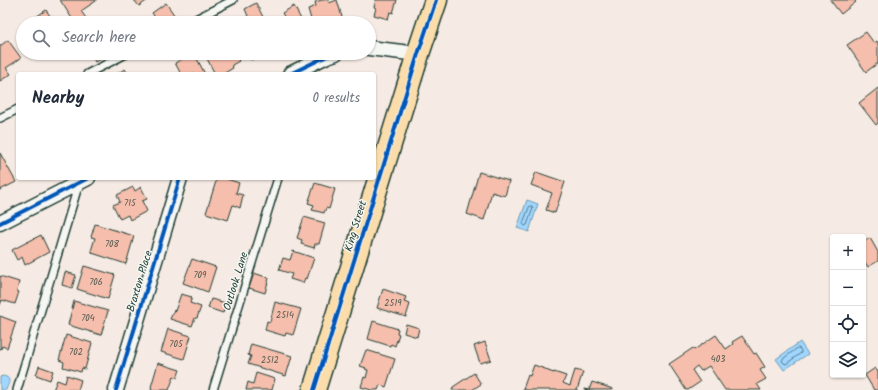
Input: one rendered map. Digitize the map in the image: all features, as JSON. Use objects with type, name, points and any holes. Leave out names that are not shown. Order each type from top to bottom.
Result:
[{"type":"main road","name":"King Street","points":[[314,390],[436,0]]},
{"type":"street","points":[[376,49],[418,54]]},
{"type":"street","points":[[298,72],[310,69],[322,60]]},
{"type":"street","points":[[0,223],[84,180]]},
{"type":"street","name":"Braxton Place","points":[[116,390],[179,180]]},
{"type":"lane","points":[[202,16],[233,0]]},
{"type":"lane","points":[[91,72],[114,60]]},
{"type":"lane","points":[[0,118],[16,110]]},
{"type":"lane","points":[[17,390],[84,180]]},
{"type":"lane","name":"Outlook Lane","points":[[213,390],[277,180]]},
{"type":"water","points":[[527,200],[538,204],[529,232],[517,228]]},
{"type":"water","points":[[800,342],[808,354],[784,370],[776,359]]},
{"type":"water","points":[[3,376],[8,378],[9,382],[6,390],[0,390],[0,377]]},
{"type":"building","points":[[60,0],[96,0],[81,11],[84,16],[70,16]]},
{"type":"building","points":[[134,0],[148,0],[139,6]]},
{"type":"building","points":[[328,0],[329,3],[337,0],[342,16],[310,16],[308,9],[316,6],[315,2]]},
{"type":"building","points":[[376,0],[397,0],[393,13],[390,12],[388,19],[374,15]]},
{"type":"building","points":[[830,0],[854,0],[856,2],[841,14]]},
{"type":"building","points":[[166,3],[175,16],[154,16],[152,13]]},
{"type":"building","points":[[256,3],[262,16],[248,16],[245,9]]},
{"type":"building","points":[[294,6],[299,16],[284,16],[282,13]]},
{"type":"building","points":[[46,10],[50,16],[37,16]]},
{"type":"building","points":[[866,32],[874,43],[877,41],[878,43],[878,63],[866,72],[847,45]]},
{"type":"building","points":[[8,40],[16,51],[16,60],[18,60],[6,68],[11,74],[0,81],[0,46]]},
{"type":"building","points":[[180,60],[198,60],[204,72],[180,72],[175,63]]},
{"type":"building","points":[[208,60],[239,61],[232,65],[233,68],[226,72],[214,72]]},
{"type":"building","points":[[125,69],[127,72],[120,72]]},
{"type":"building","points":[[878,88],[878,123],[876,125],[859,103]]},
{"type":"building","points":[[0,153],[16,182],[0,190]]},
{"type":"building","points":[[479,172],[509,181],[505,196],[492,192],[484,220],[467,214]]},
{"type":"building","points":[[536,172],[565,182],[555,213],[546,210],[552,193],[531,185]]},
{"type":"building","points":[[216,180],[230,180],[239,183],[236,193],[243,195],[240,208],[233,205],[228,220],[206,213]]},
{"type":"building","points":[[315,183],[335,189],[329,209],[326,208],[324,213],[312,210],[314,205],[308,203]]},
{"type":"building","points":[[133,187],[135,191],[141,187],[147,199],[142,201],[147,211],[130,220],[128,215],[120,219],[113,205],[120,202],[117,195]]},
{"type":"building","points":[[304,217],[325,223],[319,244],[315,244],[314,248],[301,244],[302,240],[297,238]]},
{"type":"building","points":[[95,224],[134,236],[126,264],[92,253],[93,252],[91,251],[95,238],[91,237]]},
{"type":"building","points":[[41,235],[49,252],[25,265],[22,257],[17,260],[12,250]]},
{"type":"building","points":[[870,238],[878,252],[878,261],[868,267],[866,264],[866,240]]},
{"type":"building","points":[[293,251],[314,258],[307,279],[305,278],[303,283],[290,279],[292,274],[279,270],[283,258],[290,260]]},
{"type":"building","points":[[192,259],[216,267],[208,292],[183,283]]},
{"type":"building","points":[[84,266],[115,275],[108,299],[77,289]]},
{"type":"building","points":[[65,272],[76,275],[72,288],[62,285]]},
{"type":"building","points":[[254,273],[269,278],[265,293],[249,288]]},
{"type":"building","points":[[0,276],[19,282],[17,291],[19,292],[15,304],[2,300],[0,305]]},
{"type":"building","points":[[383,289],[406,297],[404,302],[410,304],[406,317],[377,308]]},
{"type":"building","points":[[181,294],[192,297],[190,303],[201,307],[192,326],[170,319],[174,310],[175,311]]},
{"type":"building","points":[[211,299],[226,303],[223,313],[208,308]]},
{"type":"building","points":[[74,301],[108,311],[101,335],[68,325]]},
{"type":"building","points":[[275,302],[301,309],[293,335],[286,333],[285,336],[265,330],[267,321],[270,322]]},
{"type":"building","points":[[0,316],[16,322],[7,348],[2,346],[1,349],[0,349]]},
{"type":"building","points":[[373,321],[398,329],[397,333],[399,334],[395,346],[391,344],[390,346],[368,339]]},
{"type":"building","points":[[406,324],[419,328],[417,337],[404,333]]},
{"type":"building","points":[[168,329],[191,336],[184,359],[161,352]]},
{"type":"building","points":[[66,335],[92,343],[85,369],[82,368],[81,372],[63,367],[64,362],[59,360]]},
{"type":"building","points":[[716,335],[726,349],[733,344],[732,342],[742,336],[754,354],[756,353],[765,367],[760,370],[766,379],[757,384],[761,390],[725,390],[709,366],[701,371],[697,366],[692,370],[700,382],[686,390],[669,364],[693,348],[694,350]]},
{"type":"building","points":[[485,342],[491,360],[480,363],[474,346]]},
{"type":"building","points":[[251,344],[292,356],[286,376],[248,364],[251,356],[248,355]]},
{"type":"building","points":[[366,350],[395,359],[386,387],[380,385],[378,390],[371,390],[361,387],[368,370],[360,366]]},
{"type":"building","points":[[158,363],[180,370],[177,378],[174,376],[169,390],[151,390]]},
{"type":"building","points":[[534,365],[566,376],[563,383],[570,386],[575,370],[583,372],[577,390],[523,389],[528,375],[530,376]]},
{"type":"building","points":[[39,366],[53,371],[50,380],[36,375]]},
{"type":"building","points":[[875,368],[878,371],[878,390],[874,390],[866,374]]},
{"type":"building","points":[[256,373],[275,379],[272,390],[246,390],[248,382],[253,384]]},
{"type":"building","points":[[474,373],[481,384],[472,390],[452,390],[453,387]]},
{"type":"building","points":[[67,375],[81,380],[78,390],[53,390],[57,380],[65,383]]},
{"type":"building","points":[[592,382],[613,389],[613,390],[589,390]]},
{"type":"cycle path","points":[[314,390],[436,0]]},
{"type":"cycle path","points":[[294,72],[319,60]]},
{"type":"cycle path","points":[[0,223],[84,180]]},
{"type":"cycle path","points":[[116,390],[179,180]]}]
